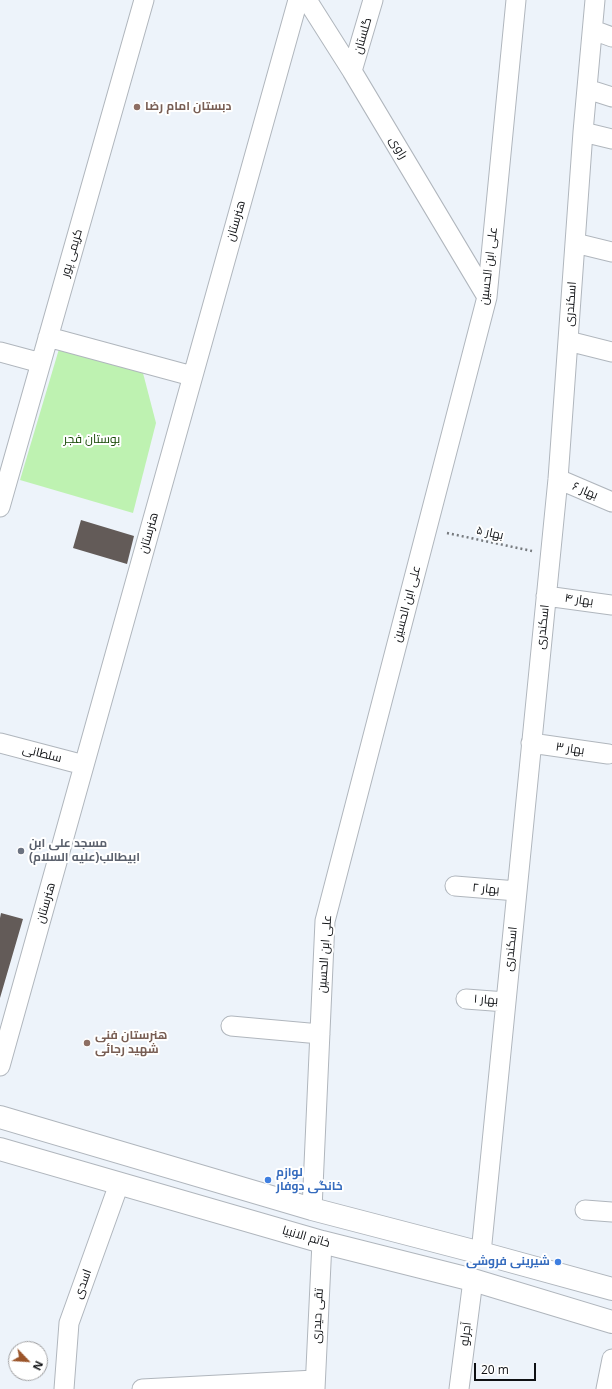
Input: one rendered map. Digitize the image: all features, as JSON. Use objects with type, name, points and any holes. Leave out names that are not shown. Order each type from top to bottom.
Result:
[{"type":"main road","points":[[0,1117],[312,1210],[481,1253],[612,1289]]},
{"type":"main road","name":"خاتم الانبیا","points":[[0,1149],[322,1242],[473,1280],[612,1322]]},
{"type":"street","name":"کریمی پور","points":[[0,507],[144,0]]},
{"type":"street","name":"هنرستان","points":[[0,1066],[298,0]]},
{"type":"street","name":"راوی","points":[[307,0],[352,71],[487,298]]},
{"type":"street","name":"گلستان","points":[[352,71],[373,0]]},
{"type":"street","name":"علی ابن الحسین","points":[[312,1210],[325,922],[487,298],[516,0]]},
{"type":"street","name":"اسکندری","points":[[481,1253],[558,479],[587,89],[596,0]]},
{"type":"street","points":[[593,30],[612,37]]},
{"type":"street","points":[[587,89],[612,97]]},
{"type":"street","points":[[584,132],[612,139]]},
{"type":"street","points":[[576,243],[612,252]]},
{"type":"street","points":[[48,337],[192,376]]},
{"type":"street","points":[[568,341],[612,352]]},
{"type":"street","points":[[0,352],[41,363]]},
{"type":"street","name":"بهار ۶","points":[[558,479],[612,502]]},
{"type":"street","name":"بهار ۴","points":[[546,596],[612,605]]},
{"type":"street","name":"سلطانی","points":[[0,743],[84,765]]},
{"type":"street","name":"بهار ۳","points":[[531,743],[608,754]]},
{"type":"street","name":"بهار ۲","points":[[455,886],[517,891]]},
{"type":"street","name":"بهار ۱","points":[[466,999],[506,1002]]},
{"type":"street","points":[[231,1026],[320,1034]]},
{"type":"street","name":"اسدی","points":[[64,1389],[69,1323],[119,1184]]},
{"type":"street","points":[[585,1210],[612,1212]]},
{"type":"street","name":"تقی حیدری","points":[[315,1385],[322,1242]]},
{"type":"street","name":"آجرلو","points":[[459,1389],[473,1280]]},
{"type":"street","points":[[606,1389],[612,1359]]},
{"type":"street","points":[[142,1389],[315,1385]]},
{"type":"path","name":"بهار ۵","points":[[427,528],[550,555]]},
{"type":"green space","name":"بوستان فجر","points":[[59,349],[143,373],[156,423],[133,513],[20,480]]},
{"type":"building","points":[[81,520],[134,536],[127,564],[73,548]]},
{"type":"building","points":[[1,913],[23,919],[0,998],[0,918]]},
{"type":"place","name":"دبستان امام رضا","points":[[137,107]]},
{"type":"place","name":"مسجد علی ابن ابیطالب(علیه السلام)","points":[[21,851]]},
{"type":"place","name":"هنرستان فنی شهید رجائی","points":[[87,1043]]},
{"type":"place","name":"لوازم خانگی دوفار","points":[[268,1180]]},
{"type":"place","name":"شیرینی فروشی","points":[[558,1262]]}]
